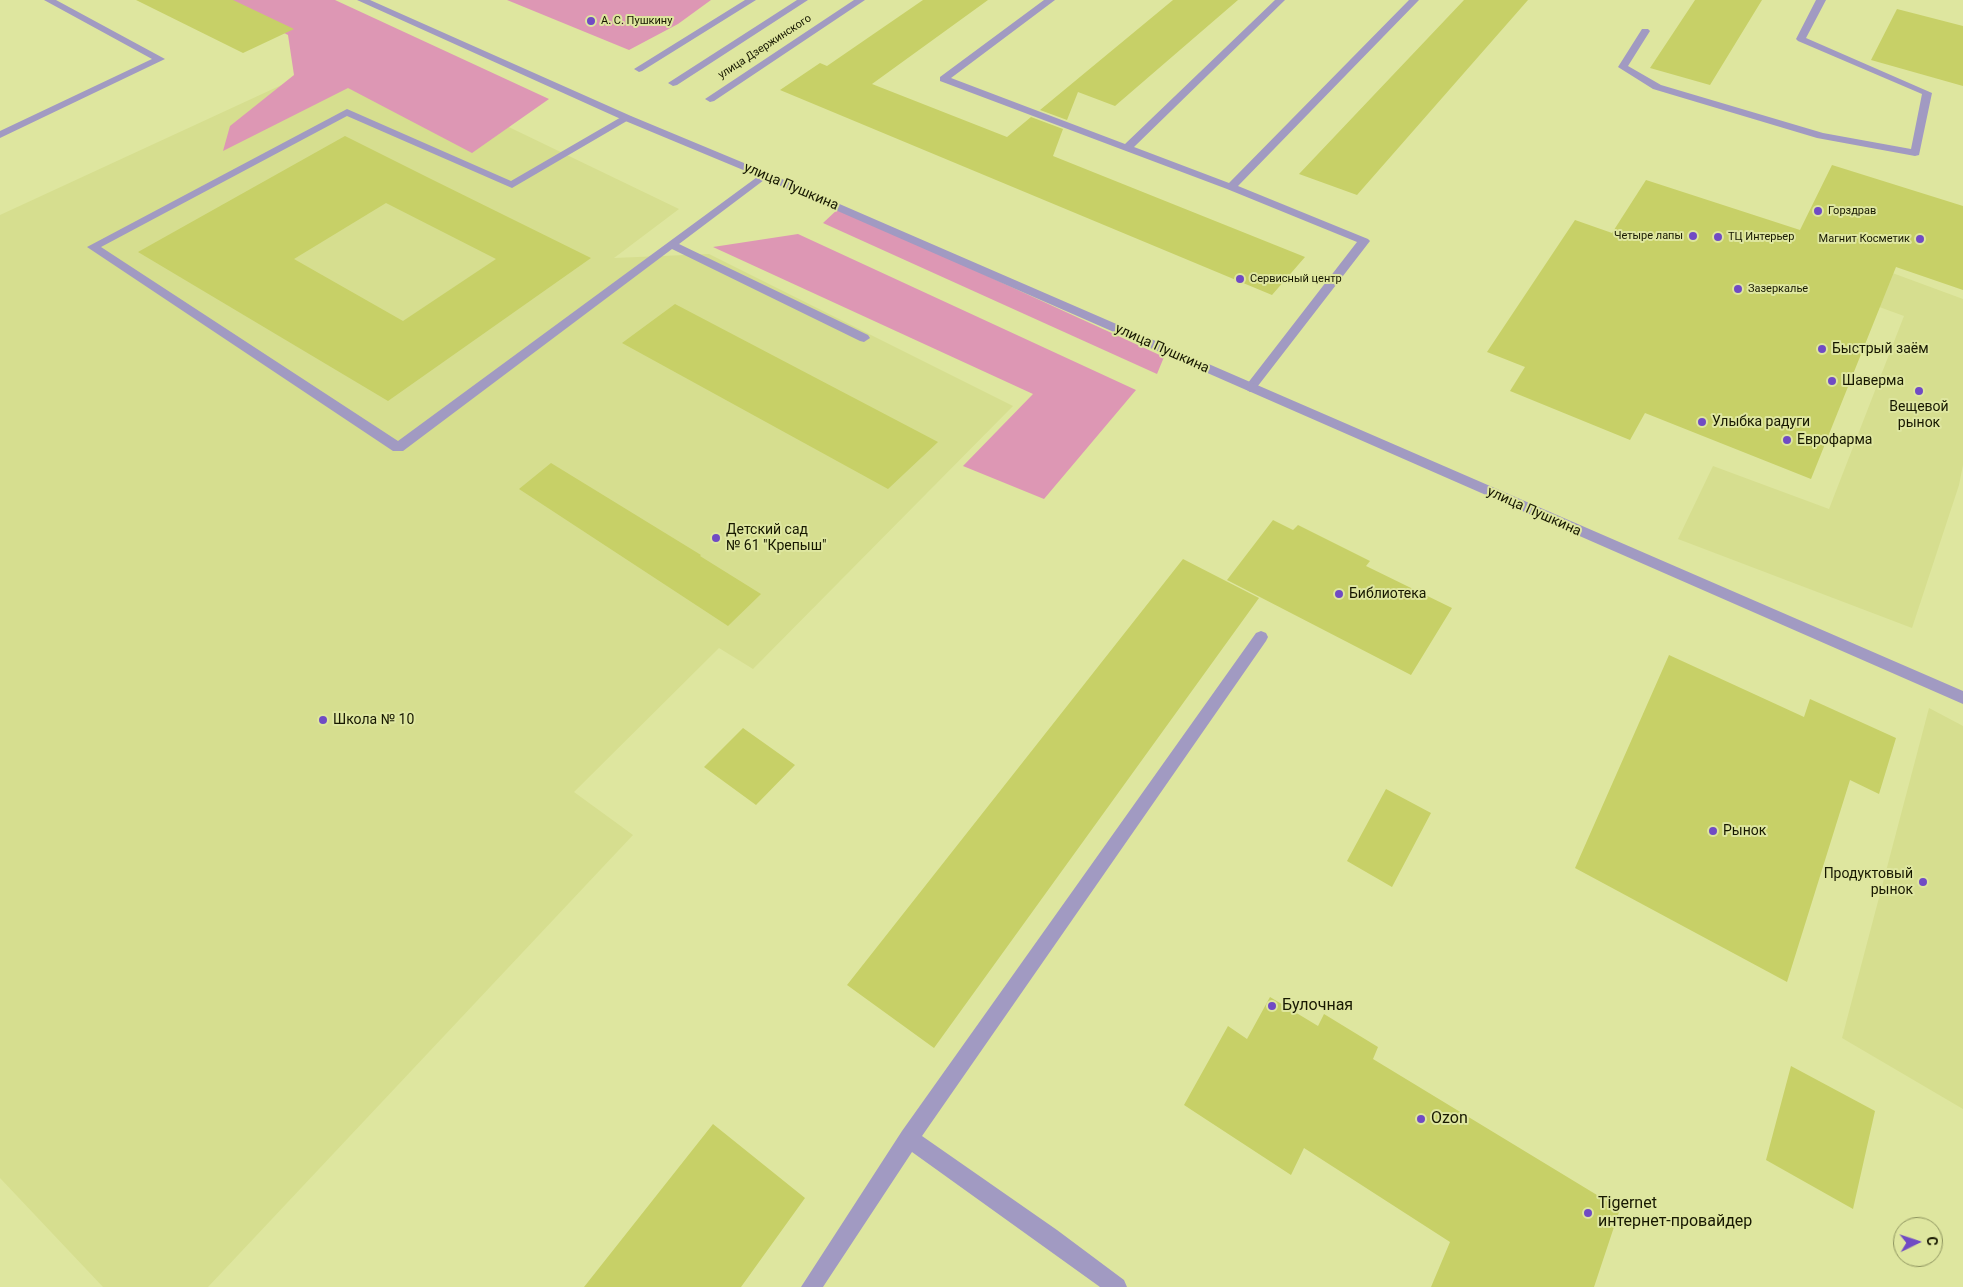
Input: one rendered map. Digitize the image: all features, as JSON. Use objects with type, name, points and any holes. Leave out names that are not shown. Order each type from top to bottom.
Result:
[{"type":"street","points":[[0,135],[160,59],[50,0]]},
{"type":"street","name":"улица Пушкина","points":[[362,0],[627,118],[764,175],[1963,698]]},
{"type":"street","points":[[640,69],[751,0]]},
{"type":"street","name":"улица Дзержинского","points":[[673,83],[803,0]]},
{"type":"street","name":"улица Дзержинского","points":[[710,98],[860,0]]},
{"type":"street","points":[[1050,0],[944,79],[1231,187],[1364,241],[1250,388]]},
{"type":"street","points":[[1127,148],[1280,0]]},
{"type":"street","points":[[1231,187],[1414,0]]},
{"type":"street","points":[[1645,31],[1623,67],[1657,87],[1821,136],[1915,154],[1926,92],[1801,39],[1821,0]]},
{"type":"street","points":[[627,118],[512,185],[347,112],[93,247],[398,448],[764,175]]},
{"type":"street","points":[[672,245],[864,338]]},
{"type":"street","points":[[811,1287],[909,1138],[1261,638]]},
{"type":"street","points":[[909,1138],[1050,1237],[1117,1287]]},
{"type":"shaded area","points":[[218,0],[335,0],[549,99],[472,153],[348,88],[223,151],[230,126],[294,75],[288,35]]},
{"type":"shaded area","points":[[507,0],[711,0],[678,24],[629,50]]},
{"type":"shaded area","name":"Школа № 10","points":[[353,52],[679,209],[614,258],[709,254],[1013,406],[753,669],[719,648],[574,792],[633,835],[208,1287],[103,1287],[0,1178],[0,215]]},
{"type":"shaded area","points":[[839,208],[1164,357],[1157,374],[823,223]]},
{"type":"shaded area","points":[[798,234],[1136,390],[1044,499],[963,466],[1033,394],[713,247]]},
{"type":"shaded area","name":"Вещевой рынок","points":[[1887,271],[1963,299],[1963,465],[1959,485],[1912,628],[1678,539],[1713,466],[1829,509],[1904,316],[1871,304]]},
{"type":"shaded area","name":"Продуктовый рынок","points":[[1929,708],[1963,726],[1963,1109],[1842,1038]]},
{"type":"building","points":[[136,0],[233,0],[294,29],[243,53]]},
{"type":"building","points":[[923,0],[988,0],[872,84],[1007,137],[1031,117],[1063,129],[1053,156],[1305,257],[1272,295],[780,90],[820,63],[827,66]]},
{"type":"building","points":[[1173,0],[1238,0],[1115,106],[1078,92],[1067,120],[1040,110]]},
{"type":"building","points":[[1464,0],[1528,0],[1357,195],[1299,174]]},
{"type":"building","points":[[1695,0],[1762,0],[1710,85],[1650,68]]},
{"type":"building","points":[[1897,9],[1963,26],[1963,86],[1871,60]]},
{"type":"building","points":[[345,136],[591,258],[388,401],[138,252]],"holes":[[[386,203],[496,259],[403,321],[294,259]]]},
{"type":"building","points":[[1832,165],[1963,206],[1963,290],[1896,267],[1811,479],[1645,413],[1630,440],[1510,391],[1525,367],[1487,352],[1575,220],[1612,233],[1646,180],[1800,230]]},
{"type":"building","points":[[675,304],[938,442],[888,489],[622,343]]},
{"type":"building","points":[[551,463],[761,594],[728,626],[519,489]]},
{"type":"building","name":"Библиотека","points":[[1273,520],[1293,530],[1298,525],[1370,561],[1366,566],[1452,608],[1411,675],[1227,580]]},
{"type":"building","points":[[1183,559],[1259,598],[934,1048],[847,985]]},
{"type":"building","name":"Рынок","points":[[1669,655],[1804,717],[1810,699],[1896,738],[1879,794],[1850,780],[1787,982],[1575,868]]},
{"type":"building","points":[[743,728],[795,765],[756,805],[704,767]]},
{"type":"building","points":[[1386,789],[1431,813],[1392,887],[1347,861]]},
{"type":"building","points":[[1270,997],[1318,1026],[1324,1014],[1378,1047],[1373,1059],[1620,1209],[1594,1287],[1431,1287],[1450,1242],[1304,1148],[1291,1175],[1184,1105],[1228,1026],[1247,1039]]},
{"type":"building","points":[[1791,1066],[1875,1111],[1853,1209],[1766,1160]]},
{"type":"building","points":[[713,1124],[805,1198],[741,1287],[584,1287]]},
{"type":"place","name":"А. С. Пушкину","points":[[591,21]]},
{"type":"place","name":"Горздрав","points":[[1818,211]]},
{"type":"place","name":"Четыре лапы","points":[[1693,236]]},
{"type":"place","name":"ТЦ Интерьер","points":[[1718,237]]},
{"type":"place","name":"Магнит Косметик","points":[[1920,239]]},
{"type":"place","name":"Сервисный центр","points":[[1240,279]]},
{"type":"place","name":"Зазеркалье","points":[[1738,289]]},
{"type":"place","name":"Быстрый заём","points":[[1822,349]]},
{"type":"place","name":"Шаверма","points":[[1832,381]]},
{"type":"place","name":"Вещевой рынок","points":[[1919,391]]},
{"type":"place","name":"Улыбка радуги","points":[[1702,422]]},
{"type":"place","name":"Еврофарма","points":[[1787,440]]},
{"type":"place","name":"Детский сад № 61 \"Крепыш\"","points":[[716,538]]},
{"type":"place","name":"Библиотека","points":[[1339,594]]},
{"type":"place","name":"Школа № 10","points":[[323,720]]},
{"type":"place","name":"Рынок","points":[[1713,831]]},
{"type":"place","name":"Продуктовый рынок","points":[[1923,882]]},
{"type":"place","name":"Булочная","points":[[1272,1006]]},
{"type":"place","name":"Ozon","points":[[1421,1119]]},
{"type":"place","name":"Tigernet интернет-провайдер","points":[[1588,1213]]}]
